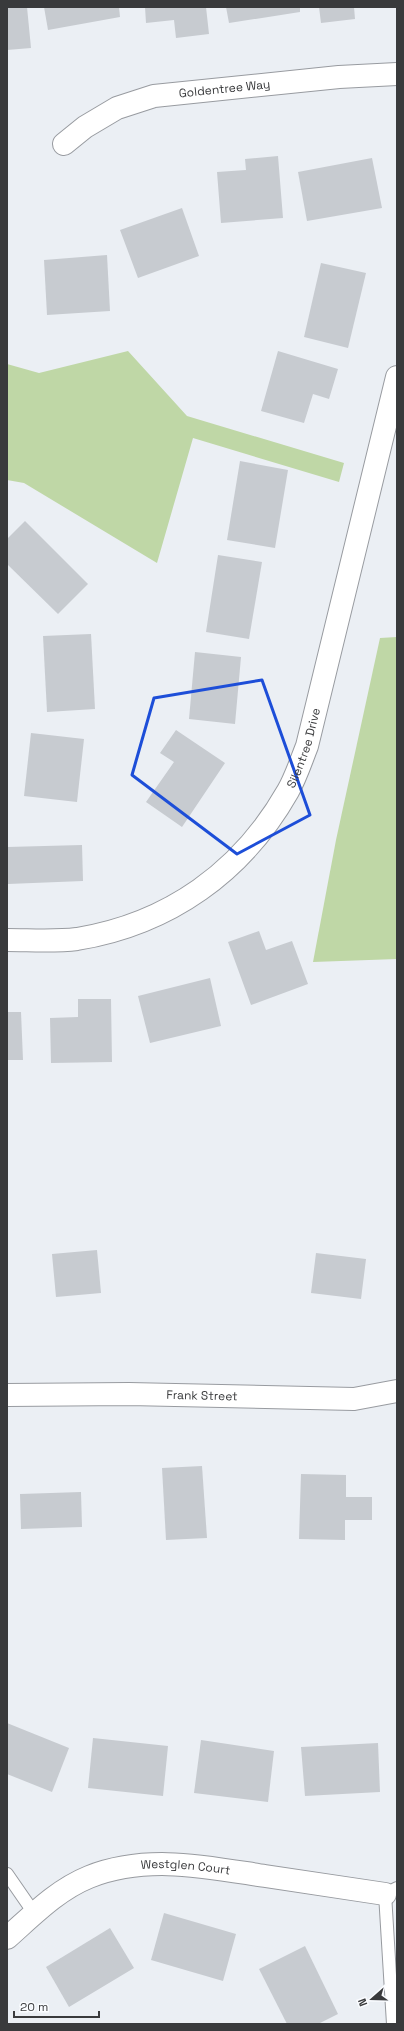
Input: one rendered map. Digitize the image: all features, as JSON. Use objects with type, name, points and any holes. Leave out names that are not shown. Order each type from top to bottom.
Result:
[{"type":"street","name":"Goldentree Way","points":[[64,144],[84,127],[117,108],[154,96],[339,77],[397,74]]},
{"type":"street","name":"Silentree Drive","points":[[7,940],[76,939],[122,929],[164,912],[205,887],[239,858],[266,826],[289,790],[307,746],[397,377]]},
{"type":"street","name":"Frank Street","points":[[7,1395],[129,1394],[354,1399],[397,1391]]},
{"type":"street","name":"Westglen Court","points":[[7,1938],[34,1913],[62,1891],[89,1877],[122,1868],[149,1863],[194,1865],[391,1891]]},
{"type":"lane","points":[[7,1874],[34,1913]]},
{"type":"lane","points":[[391,1891],[393,2024]]},
{"type":"highlighted area","points":[[262,680],[310,815],[237,854],[132,775],[154,698]]},
{"type":"green space","points":[[128,351],[187,416],[344,463],[339,482],[193,438],[157,563],[24,483],[7,480],[7,364],[39,373]]},
{"type":"green space","points":[[397,637],[397,959],[313,962],[336,840],[380,638]]},
{"type":"building","points":[[7,7],[27,7],[31,48],[7,50]]},
{"type":"building","points":[[44,7],[119,7],[120,17],[48,30]]},
{"type":"building","points":[[145,7],[206,7],[209,34],[176,38],[174,20],[146,23]]},
{"type":"building","points":[[226,7],[300,7],[300,12],[229,23]]},
{"type":"building","points":[[319,7],[354,7],[355,19],[321,23]]},
{"type":"building","points":[[278,156],[283,218],[221,223],[217,172],[246,170],[245,159]]},
{"type":"building","points":[[372,158],[382,208],[307,221],[298,172]]},
{"type":"building","points":[[182,208],[199,256],[138,278],[120,230]]},
{"type":"building","points":[[107,255],[110,311],[47,315],[44,260]]},
{"type":"building","points":[[321,263],[366,273],[348,348],[304,337]]},
{"type":"building","points":[[278,351],[338,369],[329,399],[313,394],[304,423],[261,411]]},
{"type":"building","points":[[240,461],[288,470],[275,548],[227,540]]},
{"type":"building","points":[[25,521],[88,584],[58,614],[7,564],[7,539]]},
{"type":"building","points":[[218,555],[262,562],[249,639],[206,632]]},
{"type":"building","points":[[91,634],[95,709],[47,712],[43,636]]},
{"type":"building","points":[[195,652],[241,657],[235,724],[189,719]]},
{"type":"building","points":[[176,730],[225,763],[182,827],[146,802],[174,762],[160,753]]},
{"type":"building","points":[[31,733],[84,739],[77,802],[24,796]]},
{"type":"building","points":[[82,845],[83,881],[8,884],[7,847]]},
{"type":"building","points":[[259,931],[266,950],[292,941],[308,984],[251,1005],[228,942]]},
{"type":"building","points":[[210,978],[221,1026],[150,1043],[138,996]]},
{"type":"building","points":[[78,999],[111,999],[112,1062],[51,1063],[50,1018],[78,1017]]},
{"type":"building","points":[[7,1012],[21,1012],[23,1060],[7,1060]]},
{"type":"building","points":[[97,1250],[101,1293],[56,1297],[52,1254]]},
{"type":"building","points":[[316,1253],[366,1259],[361,1299],[311,1293]]},
{"type":"building","points":[[202,1466],[207,1538],[166,1540],[162,1468]]},
{"type":"building","points":[[301,1474],[346,1475],[346,1497],[372,1497],[372,1520],[345,1520],[345,1540],[299,1539]]},
{"type":"building","points":[[81,1492],[82,1527],[21,1529],[20,1494]]},
{"type":"building","points":[[7,1723],[69,1748],[52,1792],[7,1774]]},
{"type":"building","points":[[93,1738],[168,1746],[163,1796],[88,1788]]},
{"type":"building","points":[[201,1740],[274,1751],[268,1802],[194,1793]]},
{"type":"building","points":[[378,1743],[380,1792],[305,1796],[301,1747]]},
{"type":"building","points":[[164,1913],[236,1934],[223,1981],[151,1960]]},
{"type":"building","points":[[110,1928],[134,1968],[69,2007],[46,1967]]},
{"type":"building","points":[[305,1946],[338,2014],[318,2024],[287,2024],[259,1969]]}]
